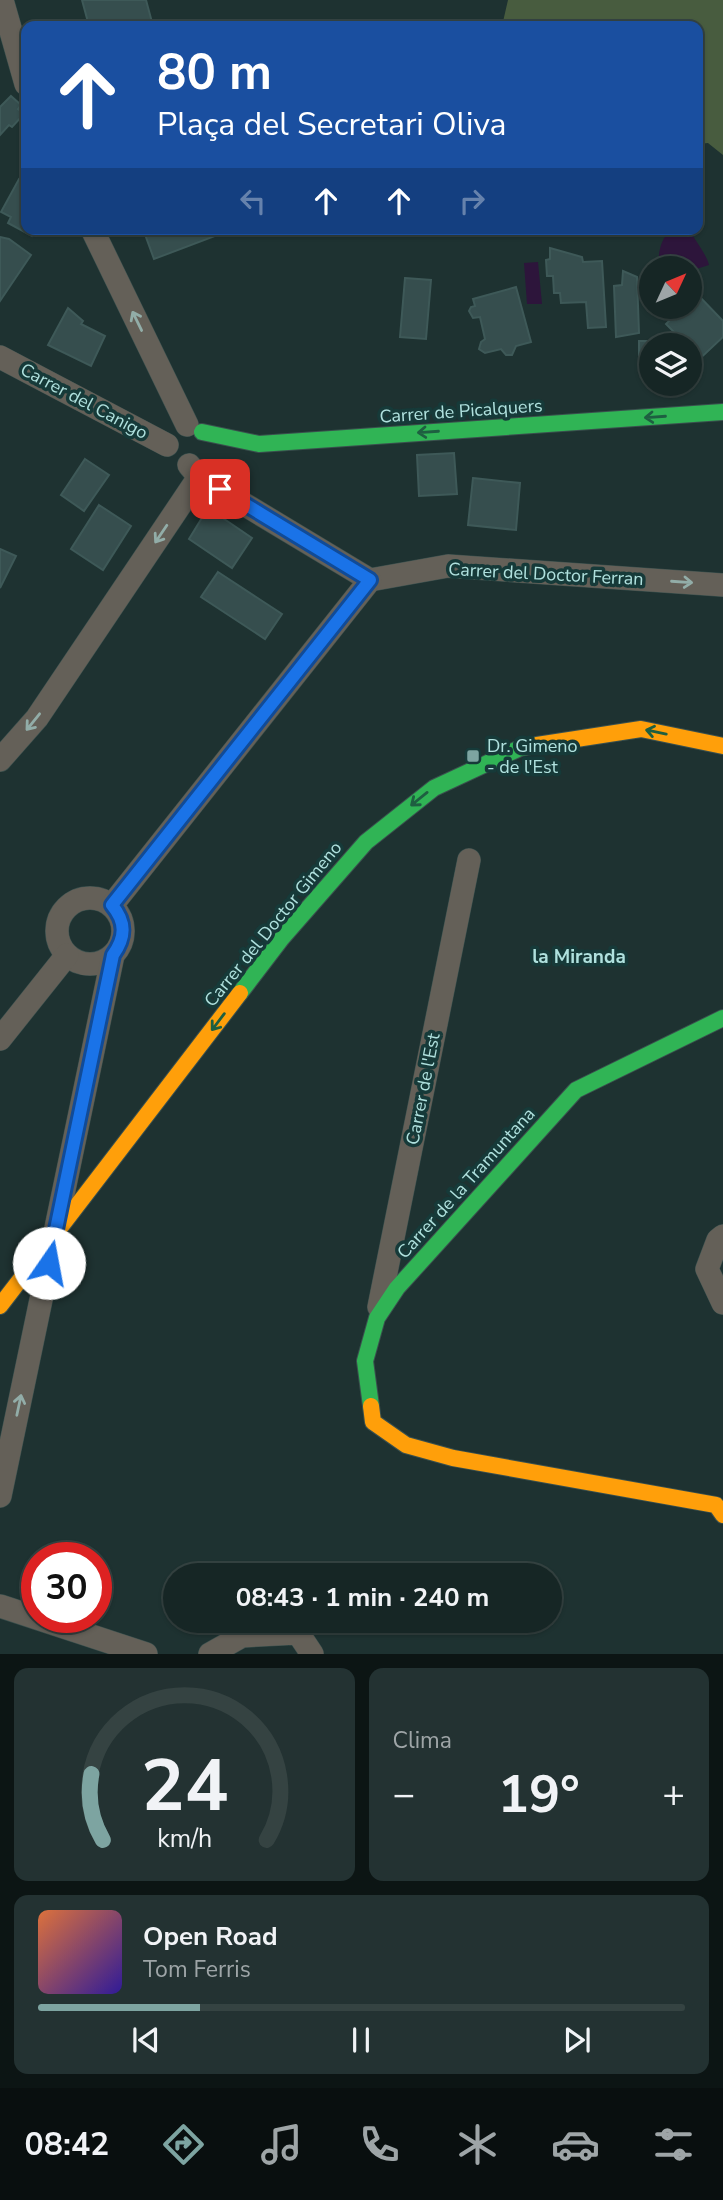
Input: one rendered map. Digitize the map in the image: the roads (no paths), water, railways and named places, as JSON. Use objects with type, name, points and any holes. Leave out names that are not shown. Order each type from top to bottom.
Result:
[{"type":"street","points":[[2,0],[21,66]]},
{"type":"street","points":[[0,760],[37,718],[204,455],[207,443],[194,428],[95,235]]},
{"type":"street","name":"Carrer del Canigo","points":[[0,358],[167,445]]},
{"type":"street","name":"Carrer de Picalquers","points":[[194,428],[259,444],[723,412]]},
{"type":"street","points":[[112,905],[370,580],[173,459],[167,445],[173,430],[194,428]]},
{"type":"street","name":"Carrer del Doctor Ferran","points":[[370,580],[448,566],[723,585]]},
{"type":"street","name":"Carrer del Doctor Gimeno","points":[[0,1306],[282,938],[366,842],[433,788],[520,748],[641,729],[723,746]]},
{"type":"street","name":"Carrer de l'Est","points":[[377,1318],[469,860]]},
{"type":"street","points":[[88,897],[101,899],[112,905],[120,915],[123,927],[120,946],[113,955],[101,962],[90,964],[67,956],[58,941],[57,926],[60,915],[68,905],[88,897]]},
{"type":"street","points":[[0,1496],[113,955]]},
{"type":"street","points":[[0,1038],[67,956]]},
{"type":"street","name":"Carrer de la Tramuntana","points":[[723,1018],[576,1090],[397,1288],[377,1318],[365,1361],[373,1422],[406,1444],[453,1458],[716,1505],[723,1516]]},
{"type":"street","points":[[723,1236],[718,1240],[706,1269],[723,1303]]},
{"type":"street","points":[[0,1606],[146,1654]]},
{"type":"street","points":[[210,1654],[242,1636],[298,1633],[312,1654]]},
{"type":"place","name":"Dr. Gimeno - de l'Est","points":[[473,756]]},
{"type":"district","name":"la Miranda","points":[[579,956]]}]
